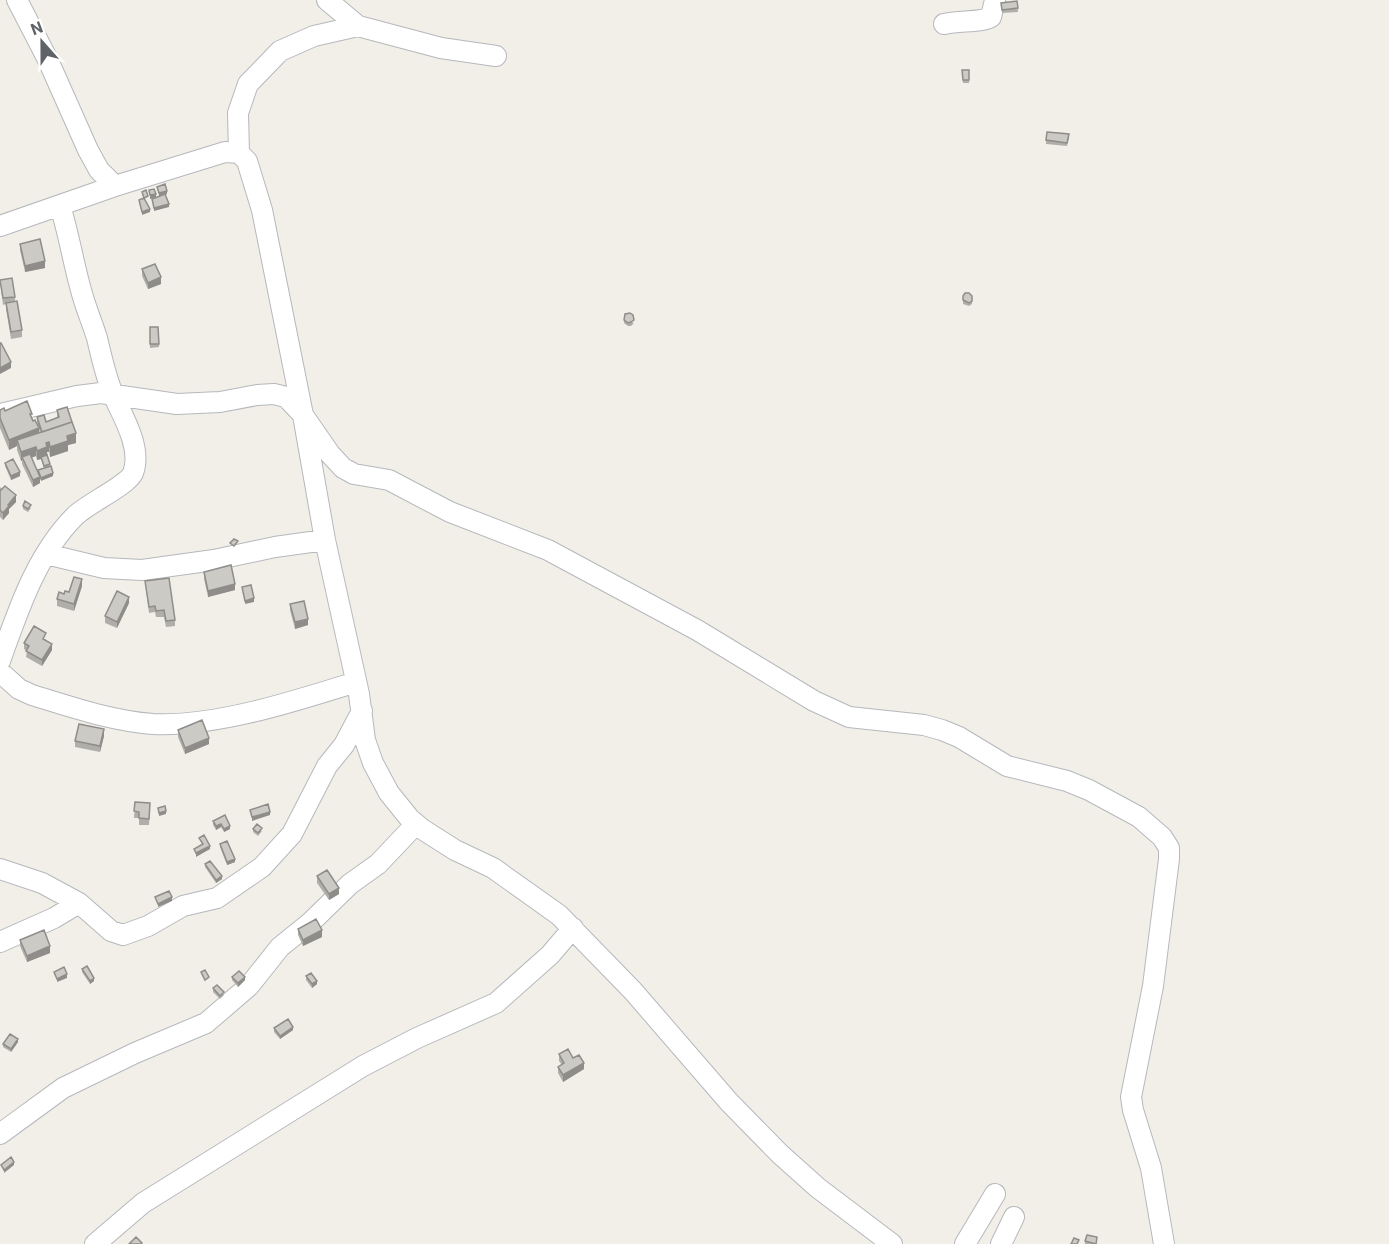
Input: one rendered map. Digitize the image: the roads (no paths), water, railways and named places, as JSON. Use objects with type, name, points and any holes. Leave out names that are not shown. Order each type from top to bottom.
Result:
[{"type":"street","points":[[17,0],[48,60],[88,150],[99,170],[115,186]]},
{"type":"street","points":[[327,0],[358,26]]},
{"type":"street","points":[[944,24],[964,20],[984,21],[990,17],[995,0]]},
{"type":"street","points":[[496,56],[441,48],[358,26],[337,29],[297,42],[280,51],[248,84],[240,101],[238,113],[240,153],[247,161],[262,210],[303,415],[325,540],[362,711],[365,740],[373,763],[389,794],[415,825],[455,850],[493,868],[573,928],[663,1024],[729,1102],[780,1154],[818,1188],[892,1244]]},
{"type":"street","points":[[0,226],[220,153],[240,153]]},
{"type":"street","points":[[0,662],[21,606],[46,554],[74,517],[128,480],[133,473],[136,458],[125,422],[113,394],[80,287],[60,206]]},
{"type":"street","points":[[0,414],[77,396],[101,393],[177,404],[220,402],[274,394],[286,397],[303,415],[330,454],[343,468],[354,474],[389,480],[450,512],[548,550],[697,630],[814,701],[849,717],[924,725],[942,730],[959,737],[1006,766],[1089,790],[1139,817],[1162,837],[1169,848],[1153,986],[1131,1097],[1151,1168],[1164,1244]]},
{"type":"street","points":[[46,554],[104,568],[142,570],[325,540]]},
{"type":"street","points":[[0,672],[19,689],[32,695],[120,719],[152,724],[189,724],[218,719],[356,682]]},
{"type":"street","points":[[0,869],[42,883],[79,903],[111,931],[123,935],[148,926],[183,906],[217,898],[262,867],[292,834],[327,766],[344,745],[362,711]]},
{"type":"street","points":[[0,1134],[63,1088],[135,1053],[206,1023],[249,986],[280,947],[318,916],[350,884],[378,864],[415,825]]},
{"type":"street","points":[[0,942],[54,918],[79,903]]},
{"type":"street","points":[[95,1244],[143,1203],[363,1066],[417,1038],[496,1003],[550,955],[573,928]]},
{"type":"street","points":[[965,1244],[995,1194]]},
{"type":"street","points":[[1001,1244],[1014,1217]]}]
